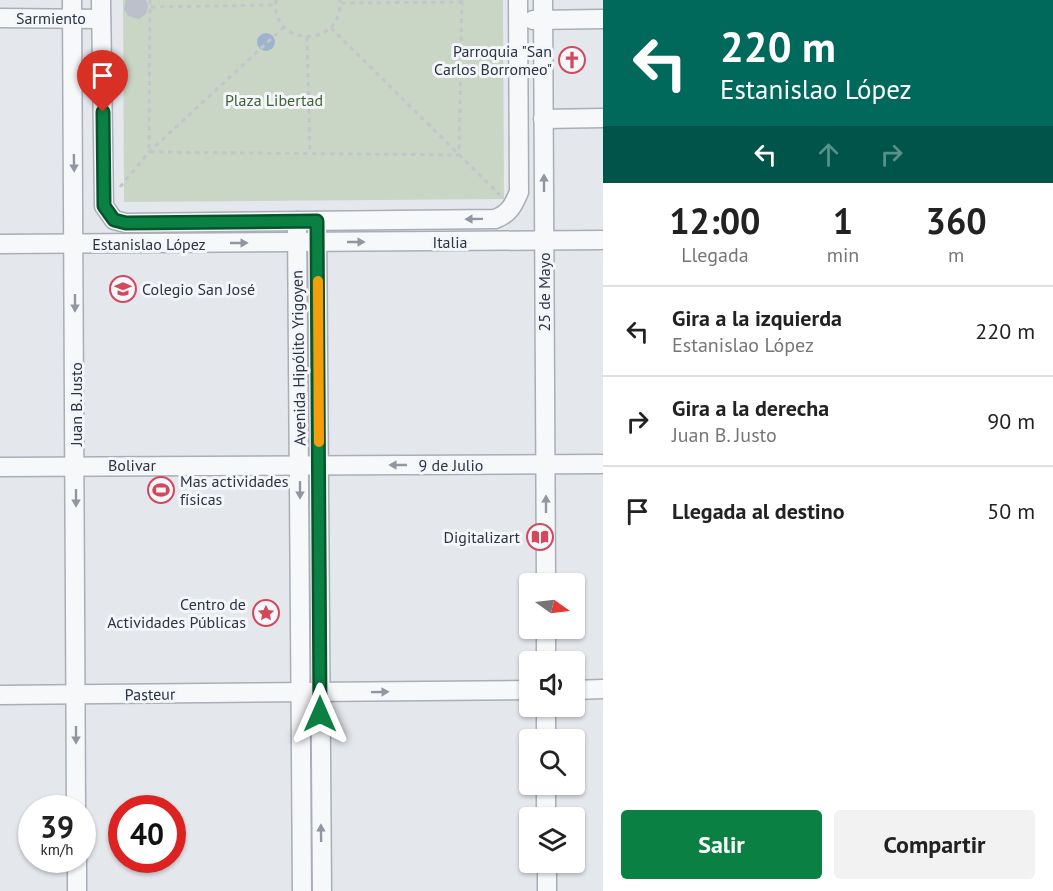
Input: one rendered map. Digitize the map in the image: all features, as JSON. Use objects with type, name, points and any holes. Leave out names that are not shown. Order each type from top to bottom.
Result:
[{"type":"street","points":[[101,0],[104,206]]},
{"type":"street","points":[[516,200],[518,0]]},
{"type":"street","name":"25 de Mayo","points":[[543,0],[546,573]]},
{"type":"street","name":"Sarmiento","points":[[0,18],[72,9],[101,19]]},
{"type":"street","name":"Juan B. Justo","points":[[72,9],[75,244],[76,795]]},
{"type":"street","points":[[519,20],[603,19]]},
{"type":"street","points":[[543,119],[603,118]]},
{"type":"street","name":"Italia","points":[[297,221],[495,219],[504,215],[516,200]]},
{"type":"street","name":"Estanislao López","points":[[104,206],[114,220],[126,223],[297,221]]},
{"type":"street","name":"Avenida Hipólito Yrigoyen","points":[[297,221],[302,891]]},
{"type":"street","name":"Avenida Hipólito Yrigoyen","points":[[317,221],[322,891]]},
{"type":"street","name":"Italia","points":[[297,243],[603,240]]},
{"type":"street","name":"Estanislao López","points":[[0,244],[297,243]]},
{"type":"street","name":"9 de Julio","points":[[300,465],[603,464]]},
{"type":"street","name":"Bolivar","points":[[0,467],[300,465]]},
{"type":"street","points":[[585,690],[603,689]]},
{"type":"street","name":"Pasteur","points":[[0,695],[519,690]]},
{"type":"street","points":[[76,873],[77,891]]},
{"type":"street","points":[[547,873],[547,891]]},
{"type":"path","points":[[149,152],[150,0]]},
{"type":"path","points":[[150,7],[276,2],[276,13],[284,27],[299,36],[307,37],[316,36],[331,28],[336,21],[340,2],[462,1],[459,155]]},
{"type":"path","points":[[104,206],[149,152],[284,27]]},
{"type":"path","points":[[331,28],[459,155],[516,200]]},
{"type":"path","points":[[307,37],[310,153]]},
{"type":"path","points":[[149,152],[459,155]]},
{"type":"green space","name":"Plaza Libertad","points":[[123,0],[503,0],[504,199],[124,202]]},
{"type":"water","points":[[266,33],[272,36],[275,42],[272,48],[266,51],[260,48],[257,42],[260,36]]},
{"type":"building","points":[[126,0],[146,0],[148,6],[146,14],[139,19],[128,16],[124,9]]},
{"type":"slow traffic","points":[[318,281],[319,442]]},
{"type":"place","name":"Parroquia \"San Carlos Borromeo\"","points":[[572,60]]},
{"type":"place","name":"Colegio San José","points":[[123,289]]},
{"type":"place","name":"Mas actividades físicas","points":[[161,490]]},
{"type":"place","name":"Digitalizart","points":[[540,537]]},
{"type":"place","name":"Centro de Actividades Públicas","points":[[266,613]]},
{"type":"route","points":[[103,112],[104,206],[114,220],[126,223],[317,221],[320,714]]}]
